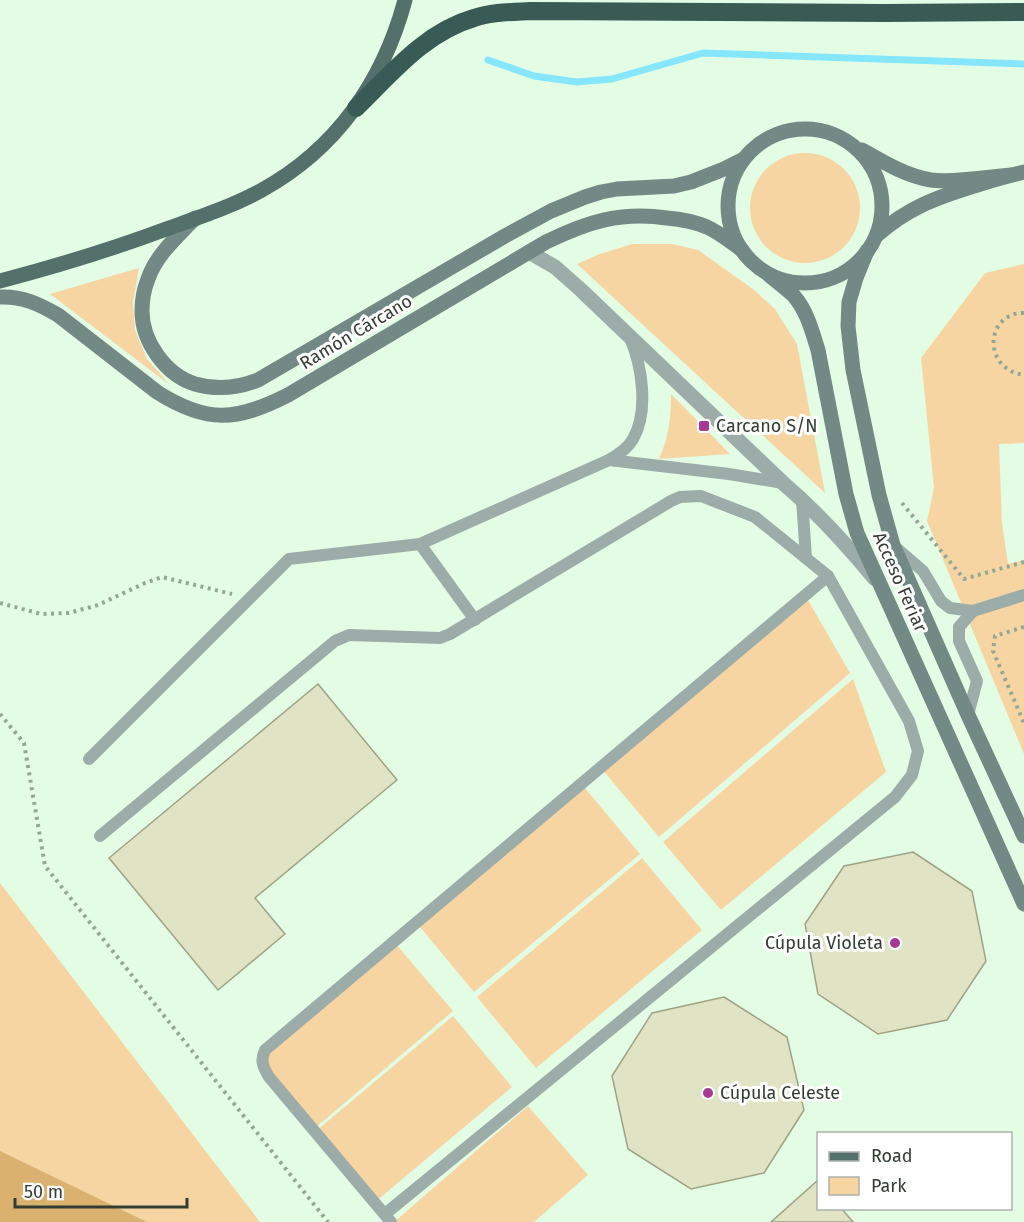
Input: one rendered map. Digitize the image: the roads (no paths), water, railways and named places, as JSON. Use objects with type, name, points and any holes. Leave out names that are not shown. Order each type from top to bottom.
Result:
[{"type":"highway","points":[[356,108],[431,39],[459,23],[492,13],[530,11],[1024,12]]},
{"type":"main road","points":[[0,281],[122,245],[195,218],[260,191],[288,174],[334,134],[356,108],[379,68],[398,27],[405,0]]},
{"type":"main road","points":[[851,144],[864,156],[873,170],[882,203],[880,221],[867,251],[855,265],[839,275],[822,281],[803,283],[785,280],[768,273],[754,263],[742,250],[733,233],[728,215],[728,196],[733,177],[742,160],[752,149],[778,133],[808,128],[823,131],[838,136],[898,169],[930,180],[1017,174]]},
{"type":"main road","name":"Ramón Cárcano","points":[[195,218],[167,247],[153,266],[144,294],[142,312],[144,328],[157,355],[181,378],[208,387],[233,387],[258,380],[559,207],[601,192],[674,186],[691,182],[742,160]]},
{"type":"main road","points":[[875,237],[892,222],[924,203],[1017,174]]},
{"type":"main road","name":"Ramón Cárcano","points":[[0,297],[21,298],[42,305],[76,328],[172,402],[190,410],[224,416],[254,411],[288,395],[529,252],[584,225],[635,215],[674,218],[706,226],[742,250]]},
{"type":"main road","name":"Acceso Feriar","points":[[867,251],[851,294],[848,326],[853,370],[879,495],[893,545],[1024,836]]},
{"type":"main road","name":"Acceso Feriar","points":[[768,273],[794,296],[812,329],[846,494],[857,533],[1024,904]]},
{"type":"street","points":[[529,252],[555,267],[802,499],[844,542],[879,583]]},
{"type":"lane","points":[[89,759],[289,559],[420,544],[609,460],[621,452],[633,440],[642,410],[642,385],[636,352],[630,337]]},
{"type":"lane","points":[[609,460],[729,474],[783,483]]},
{"type":"lane","points":[[100,836],[335,641],[349,635],[440,638],[450,634],[680,497],[701,496],[755,517],[828,576],[909,721],[918,751],[912,775],[895,797],[388,1218],[269,1077],[262,1066],[265,1050],[828,576]]},
{"type":"lane","points":[[802,499],[806,558]]},
{"type":"lane","points":[[420,544],[475,620]]},
{"type":"lane","points":[[893,545],[923,571],[941,601],[950,608],[973,611],[1024,595]]},
{"type":"lane","points":[[968,715],[978,681],[959,641],[959,627],[973,611]]},
{"type":"waterway","points":[[488,60],[534,76],[577,82],[612,79],[703,53],[1024,64]]},
{"type":"place","name":"Carcano S/N","points":[[704,426]]},
{"type":"place","name":"Cúpula Violeta","points":[[895,943]]},
{"type":"place","name":"Cúpula Celeste","points":[[708,1093]]}]
